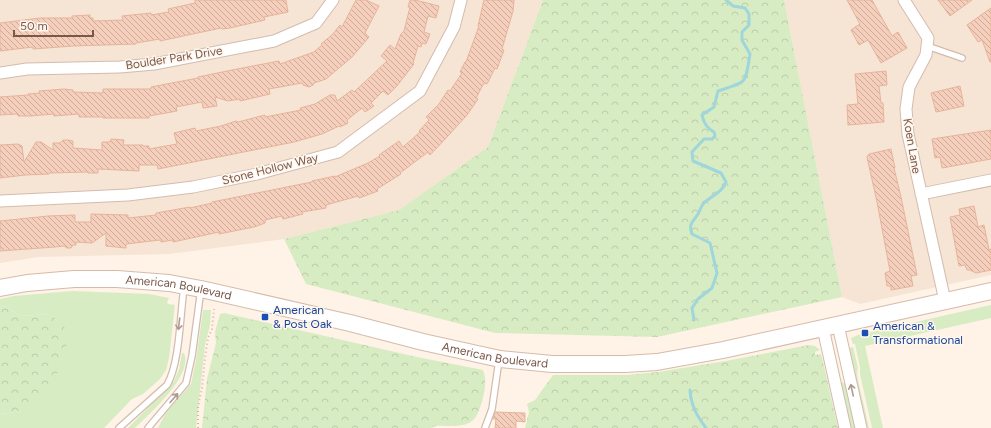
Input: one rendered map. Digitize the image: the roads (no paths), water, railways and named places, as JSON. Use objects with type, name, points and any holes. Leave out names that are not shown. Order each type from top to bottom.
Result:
[{"type":"street","name":"Boulder Park Drive","points":[[0,73],[27,69],[120,67],[154,64],[274,41],[316,23],[332,0]]},
{"type":"street","name":"Stone Hollow Way","points":[[0,201],[128,195],[193,187],[257,174],[338,152],[420,91],[454,27],[461,0]]},
{"type":"street","points":[[904,0],[928,38],[927,46]]},
{"type":"street","name":"Koen Lane","points":[[927,46],[926,55],[909,87],[906,109],[908,134],[945,301]]},
{"type":"street","points":[[921,194],[991,180]]},
{"type":"street","name":"American Boulevard","points":[[0,288],[74,279],[117,279],[184,285],[500,359],[552,364],[625,364],[656,362],[723,350],[991,291]]},
{"type":"street","points":[[831,326],[845,428]]},
{"type":"street","points":[[831,326],[861,428]]},
{"type":"lane","points":[[927,46],[962,58]]},
{"type":"lane","points":[[119,428],[166,385],[171,377],[177,345],[184,285]]},
{"type":"lane","points":[[148,428],[186,383],[192,356],[201,289]]},
{"type":"lane","points":[[485,428],[492,409],[500,359]]},
{"type":"waterway","points":[[694,320],[692,308],[698,299],[712,288],[717,273],[710,243],[692,234],[691,225],[707,200],[720,191],[726,182],[721,173],[693,161],[692,152],[704,139],[712,139],[715,136],[714,132],[706,125],[702,115],[714,107],[718,91],[740,83],[746,77],[750,54],[742,40],[742,32],[749,25],[749,14],[745,8],[733,6],[726,0]]},
{"type":"waterway","points":[[690,390],[695,410],[706,428]]},
{"type":"place","name":"American & Post Oak","points":[[265,317]]},
{"type":"place","name":"American & Transformational","points":[[865,333]]}]
